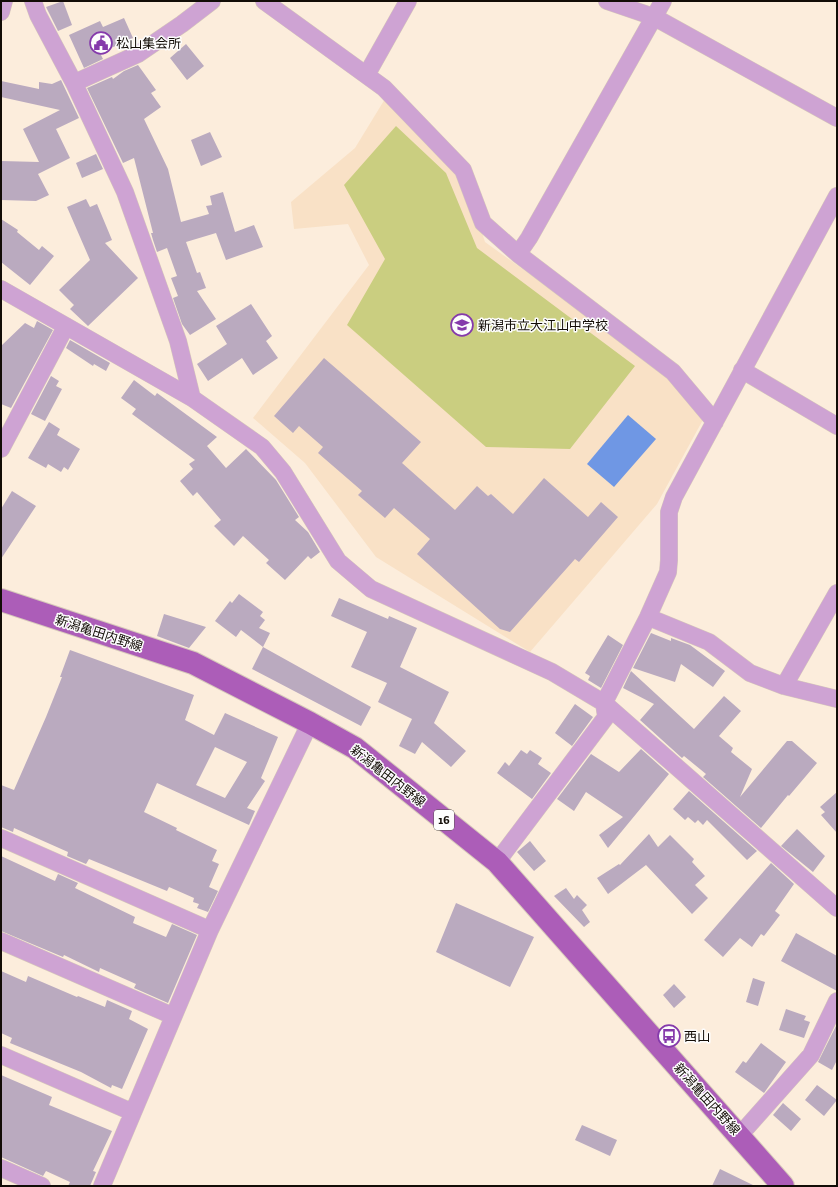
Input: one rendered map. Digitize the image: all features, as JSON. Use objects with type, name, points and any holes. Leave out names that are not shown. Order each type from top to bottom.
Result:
[{"type":"main road","name":"新潟亀田内野線","points":[[1,600],[193,663],[310,723],[355,748],[497,862],[783,1186]]},
{"type":"street","points":[[1,12],[4,1]]},
{"type":"street","points":[[33,1],[38,15],[74,83],[125,192],[178,341],[192,398]]},
{"type":"street","points":[[74,83],[138,54],[182,24],[212,1]]},
{"type":"street","points":[[264,1],[368,74],[384,88],[463,170],[483,223],[518,254],[673,372],[715,422]]},
{"type":"street","points":[[368,74],[408,1]]},
{"type":"street","points":[[607,1],[654,17],[837,118]]},
{"type":"street","points":[[518,254],[529,238],[663,1]]},
{"type":"street","points":[[497,862],[606,717],[604,703],[648,617],[668,572],[668,512],[674,497],[837,196]]},
{"type":"street","points":[[1,289],[192,398],[262,447],[283,472],[338,561],[371,589],[552,672],[604,703],[837,908]]},
{"type":"street","points":[[1,449],[66,326]]},
{"type":"street","points":[[742,370],[837,426]]},
{"type":"street","points":[[784,686],[837,593]]},
{"type":"street","points":[[648,617],[709,642],[750,673],[784,686],[837,699]]},
{"type":"street","points":[[102,1186],[210,930],[310,723]]},
{"type":"street","points":[[1,838],[210,930]]},
{"type":"street","points":[[1,941],[173,1016]]},
{"type":"street","points":[[739,1136],[811,1055],[837,1001]]},
{"type":"street","points":[[1,1055],[132,1112]]},
{"type":"street","points":[[1,1168],[42,1186]]},
{"type":"shaded area","name":"新潟市立大江山中学校","points":[[388,94],[464,177],[485,242],[682,384],[705,416],[657,504],[530,652],[376,557],[305,463],[253,418],[369,265],[348,224],[294,229],[291,202],[355,148]]},
{"type":"green space","points":[[396,126],[446,173],[477,248],[635,366],[570,449],[486,447],[347,325],[385,259],[344,185]]},
{"type":"water","points":[[628,415],[656,439],[614,487],[587,464]]},
{"type":"building","points":[[63,1],[72,25],[58,31],[46,7]]},
{"type":"building","points":[[124,18],[133,38],[100,53],[103,59],[84,68],[69,35],[100,21],[103,27]]},
{"type":"building","points":[[186,44],[204,66],[187,80],[170,58]]},
{"type":"building","points":[[138,65],[156,90],[151,93],[161,107],[144,119],[168,169],[181,222],[209,214],[206,206],[212,205],[210,196],[223,192],[235,232],[254,225],[263,247],[226,260],[216,233],[186,242],[197,273],[200,272],[206,288],[197,291],[216,319],[190,335],[182,324],[173,298],[178,296],[171,278],[177,276],[167,248],[157,252],[153,240],[151,233],[153,233],[134,158],[123,163],[87,88],[112,77],[113,79],[124,71]]},
{"type":"building","points":[[61,80],[79,118],[56,129],[70,158],[38,174],[49,195],[36,201],[1,200],[1,161],[39,162],[23,129],[60,110],[1,97],[1,81],[39,89],[39,82],[52,84]]},
{"type":"building","points":[[210,132],[222,157],[201,166],[191,140]]},
{"type":"building","points":[[96,154],[103,169],[82,178],[76,163]]},
{"type":"building","points":[[86,199],[90,207],[97,204],[112,240],[105,243],[138,278],[88,326],[70,309],[74,305],[59,290],[90,260],[67,207]]},
{"type":"building","points":[[1,219],[18,230],[17,232],[39,250],[42,246],[54,256],[30,285],[1,262]]},
{"type":"building","points":[[251,304],[272,336],[266,341],[278,358],[253,375],[242,358],[208,381],[197,364],[227,344],[216,326]]},
{"type":"building","points":[[37,321],[53,330],[11,408],[1,404],[1,346],[25,323],[34,328]]},
{"type":"building","points":[[70,340],[110,363],[106,371],[94,364],[93,366],[66,348]]},
{"type":"building","points":[[324,358],[421,442],[402,463],[455,510],[477,486],[488,496],[491,494],[513,514],[544,478],[588,517],[601,502],[618,517],[579,562],[575,559],[510,632],[500,629],[417,554],[430,539],[394,508],[385,518],[358,495],[362,491],[318,453],[323,447],[299,426],[293,433],[274,416]]},
{"type":"building","points":[[51,376],[59,381],[56,386],[62,389],[45,421],[31,414]]},
{"type":"building","points":[[134,380],[155,396],[157,393],[217,437],[207,446],[226,468],[246,449],[276,480],[299,517],[295,520],[308,532],[320,552],[311,559],[308,556],[285,580],[266,563],[269,560],[243,536],[234,546],[214,526],[221,520],[197,492],[193,496],[180,481],[193,469],[189,464],[195,460],[132,414],[136,409],[121,398]]},
{"type":"building","points":[[49,422],[60,429],[57,435],[80,449],[68,470],[64,467],[61,472],[48,464],[46,468],[28,458]]},
{"type":"building","points":[[12,491],[36,506],[1,559],[1,509]]},
{"type":"building","points":[[239,594],[263,612],[260,616],[265,620],[259,628],[270,633],[263,647],[241,630],[236,637],[215,621],[230,601],[232,603]]},
{"type":"building","points":[[339,598],[388,619],[389,616],[417,628],[400,667],[449,692],[434,723],[466,751],[451,767],[422,742],[415,754],[399,746],[412,719],[378,702],[387,683],[351,667],[367,632],[331,616]]},
{"type":"building","points":[[164,614],[206,627],[189,648],[157,636]]},
{"type":"building","points":[[651,633],[671,641],[671,638],[690,645],[725,671],[713,687],[681,664],[675,682],[633,668]]},
{"type":"building","points":[[608,635],[623,645],[601,688],[588,680],[590,676],[585,673]]},
{"type":"building","points":[[263,647],[371,707],[361,726],[252,669]]},
{"type":"building","points":[[70,650],[194,695],[185,720],[214,735],[225,713],[278,737],[261,778],[265,781],[247,808],[255,811],[249,825],[157,783],[144,812],[217,850],[212,861],[219,864],[209,887],[218,891],[208,912],[197,908],[199,904],[193,902],[194,898],[169,887],[167,891],[89,859],[86,864],[67,856],[68,852],[14,828],[13,832],[1,827],[1,785],[14,790],[46,717],[62,677],[60,677]],"holes":[[[215,747],[247,762],[225,798],[196,785]]]},
{"type":"building","points":[[631,671],[694,729],[724,696],[741,711],[719,736],[733,748],[731,752],[752,769],[740,797],[787,741],[792,741],[817,763],[761,828],[703,777],[706,774],[684,756],[682,758],[640,720],[654,704],[623,688]]},
{"type":"building","points":[[575,704],[593,717],[572,746],[555,733]]},
{"type":"building","points":[[641,749],[669,774],[608,848],[599,835],[623,817],[586,792],[574,811],[557,799],[591,754],[619,772]]},
{"type":"building","points":[[521,750],[527,754],[530,750],[542,758],[538,764],[551,773],[532,799],[497,773],[505,762],[509,766]]},
{"type":"building","points":[[689,791],[757,851],[747,860],[707,820],[703,825],[698,820],[695,823],[688,817],[685,820],[673,809]]},
{"type":"building","points":[[837,792],[837,833],[821,815],[825,812],[820,807]]},
{"type":"building","points":[[797,829],[825,856],[813,872],[781,846]]},
{"type":"building","points":[[649,834],[658,847],[670,835],[694,859],[692,862],[705,876],[695,885],[708,898],[692,914],[646,865],[608,894],[597,878],[619,864],[620,865]]},
{"type":"building","points":[[530,841],[546,861],[534,871],[517,852]]},
{"type":"building","points":[[1,856],[55,881],[58,874],[78,883],[75,888],[135,917],[133,923],[166,937],[172,924],[197,935],[168,1003],[134,988],[136,984],[100,968],[99,972],[64,955],[63,957],[1,931]]},
{"type":"building","points":[[771,863],[794,884],[775,911],[780,915],[764,936],[761,934],[752,947],[740,938],[723,957],[704,940]]},
{"type":"building","points":[[566,888],[574,899],[577,895],[587,905],[582,910],[590,922],[584,927],[554,896]]},
{"type":"building","points":[[456,903],[534,937],[510,987],[436,952]]},
{"type":"building","points":[[796,933],[837,956],[837,991],[781,961]]},
{"type":"building","points":[[1,971],[26,982],[28,976],[105,1007],[107,1000],[132,1011],[129,1019],[148,1029],[122,1089],[112,1085],[111,1088],[81,1072],[10,1043],[12,1038],[1,1033]]},
{"type":"building","points":[[753,978],[765,982],[758,1006],[746,1002]]},
{"type":"building","points":[[674,984],[686,997],[674,1008],[663,995]]},
{"type":"building","points":[[786,1009],[806,1016],[804,1020],[810,1022],[804,1038],[779,1030]]},
{"type":"building","points":[[837,1024],[837,1060],[832,1070],[818,1062]]},
{"type":"building","points":[[761,1043],[786,1062],[764,1093],[735,1072],[743,1061],[746,1063]]},
{"type":"building","points":[[1,1075],[52,1097],[49,1105],[112,1131],[93,1171],[96,1172],[90,1186],[68,1186],[70,1182],[46,1171],[43,1176],[1,1157]]},
{"type":"building","points":[[817,1085],[837,1100],[824,1116],[805,1100]]},
{"type":"building","points":[[783,1103],[801,1119],[791,1131],[773,1115]]},
{"type":"building","points":[[582,1125],[617,1140],[610,1156],[575,1140]]},
{"type":"building","points":[[720,1169],[755,1186],[712,1186]]},
{"type":"place","name":"松山集会所","points":[[101,43]]},
{"type":"place","name":"新潟市立大江山中学校","points":[[462,325]]},
{"type":"place","name":"西山","points":[[669,1036]]}]
